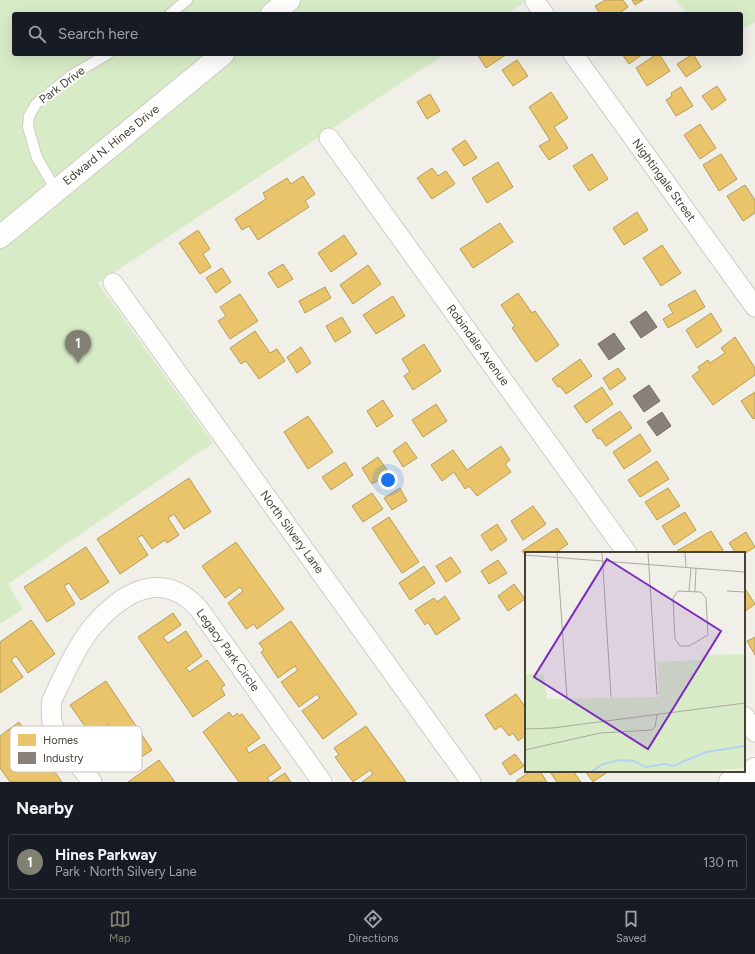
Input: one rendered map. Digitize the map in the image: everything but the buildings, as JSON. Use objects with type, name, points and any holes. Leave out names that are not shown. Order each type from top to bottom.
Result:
[{"type":"street","points":[[274,12],[289,0]]},
{"type":"street","name":"Edward N. Hines Drive","points":[[0,237],[221,56]]},
{"type":"street","name":"Nightingale Street","points":[[574,56],[755,307]]},
{"type":"street","name":"Robindale Avenue","points":[[330,138],[626,552]]},
{"type":"street","name":"North Silvery Lane","points":[[113,283],[472,782]]},
{"type":"street","name":"Legacy Park Circle","points":[[54,726],[52,716],[52,700],[86,637],[94,626],[107,612],[130,595],[141,590],[162,587],[185,596],[200,609],[322,782]]},
{"type":"street","points":[[745,717],[755,732]]},
{"type":"street","points":[[730,782],[755,769]]},
{"type":"street","name":"Legacy Park Circle","points":[[85,772],[92,782]]},
{"type":"lane","points":[[172,12],[187,0]]},
{"type":"lane","name":"Park Drive","points":[[56,190],[37,158],[28,127],[29,116],[36,104],[66,80],[105,56]]},
{"type":"green space","points":[[0,0],[528,0],[509,12],[12,12],[12,56],[442,56],[98,283],[213,443],[8,584],[23,609],[0,624]]},
{"type":"green space","points":[[676,0],[755,0],[755,22],[743,30],[743,12],[685,12]]},
{"type":"place","name":"Hines Parkway","points":[[78,363]]}]
